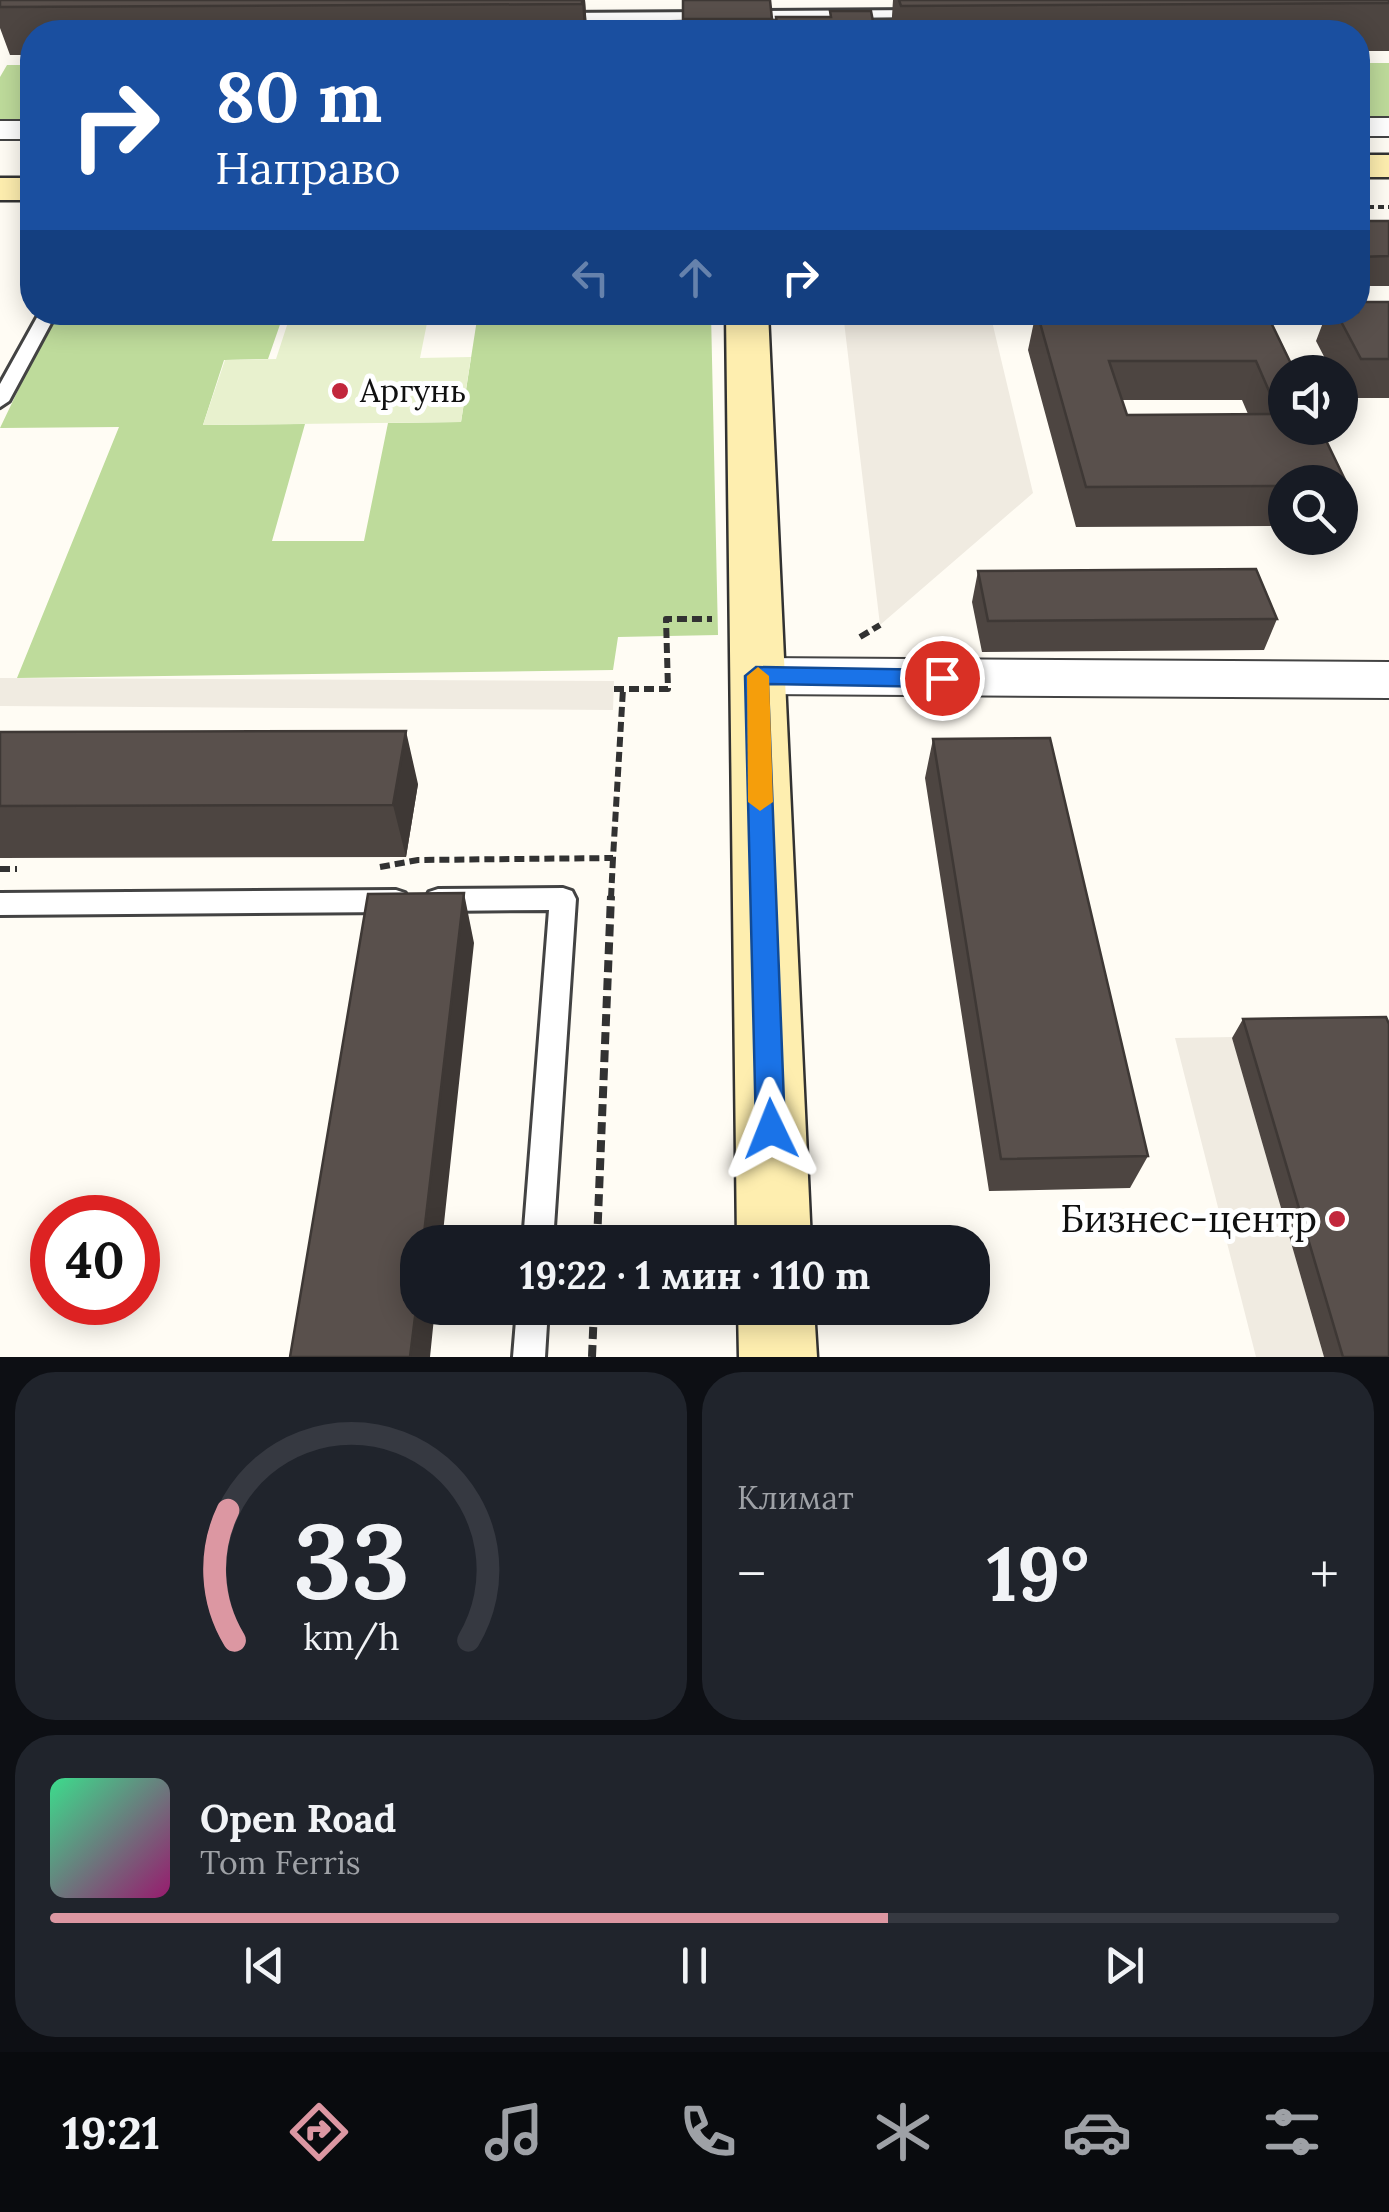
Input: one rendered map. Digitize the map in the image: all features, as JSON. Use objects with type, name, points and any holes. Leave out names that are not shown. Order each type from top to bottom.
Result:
[{"type":"street","points":[[747,325],[773,1225]]},
{"type":"street","points":[[756,676],[1389,680]]},
{"type":"street","points":[[777,1325],[778,1357]]},
{"type":"lane","points":[[542,17],[799,8],[936,14]]},
{"type":"lane","points":[[0,402],[41,325]]},
{"type":"lane","points":[[0,904],[562,899],[539,1225]]},
{"type":"lane","points":[[529,1357],[532,1325]]},
{"type":"path","points":[[598,1225],[618,689],[668,690],[666,619],[753,619]]},
{"type":"path","points":[[366,867],[418,860],[613,858]]},
{"type":"path","points":[[0,869],[19,869]]},
{"type":"path","points":[[592,1357],[593,1325]]},
{"type":"green space","points":[[1370,63],[1389,63],[1389,119],[1370,119]]},
{"type":"green space","points":[[7,65],[20,65],[20,119],[0,120],[0,77]]},
{"type":"green space","points":[[49,325],[280,325],[268,359],[224,360],[203,425],[305,424],[272,541],[364,541],[388,423],[461,422],[476,325],[711,325],[718,635],[618,637],[613,670],[17,678],[119,427],[0,428]]},
{"type":"green space","name":"Аргунь","points":[[287,325],[427,325],[420,358],[471,357],[461,422],[203,425],[225,360],[276,359]]},
{"type":"shaded area","points":[[844,325],[993,325],[1033,493],[880,625]]},
{"type":"shaded area","points":[[0,678],[614,681],[613,710],[0,706]]},
{"type":"shaded area","points":[[1232,1037],[1324,1357],[1256,1357],[1175,1038]]},
{"type":"building","points":[[0,0],[582,0],[582,4],[0,7]]},
{"type":"building","points":[[683,0],[770,0],[772,19],[683,19]]},
{"type":"building","points":[[899,0],[1389,0],[1389,3],[901,6]]},
{"type":"building","points":[[830,11],[871,11],[873,20],[776,17],[831,17]]},
{"type":"building","points":[[1370,221],[1389,221],[1389,256],[1370,257]]},
{"type":"building","points":[[1370,302],[1389,302],[1389,359],[1361,359],[1343,325],[1370,325]]},
{"type":"building","points":[[1041,325],[1272,325],[1287,355],[1268,355],[1268,389],[1256,361],[1109,361],[1127,415],[1268,414],[1268,445],[1328,445],[1338,465],[1268,465],[1268,486],[1086,487]]},
{"type":"building","points":[[1256,569],[1277,619],[988,621],[978,571]]},
{"type":"building","points":[[406,731],[393,805],[0,806],[0,732]]},
{"type":"building","points":[[1050,738],[1148,1156],[1001,1159],[933,739]]},
{"type":"building","points":[[464,893],[425,1225],[400,1225],[400,1325],[414,1325],[410,1357],[290,1357],[368,894]]},
{"type":"building","name":"Бизнес-центр","points":[[1386,1017],[1389,1357],[1343,1357],[1243,1019]]},
{"type":"slow traffic","points":[[758,676],[760,802]]},
{"type":"place","name":"Аргунь","points":[[340,391]]},
{"type":"place","name":"Бизнес-центр","points":[[1337,1219]]},
{"type":"route","points":[[771,1129],[756,676],[942,678]]}]
